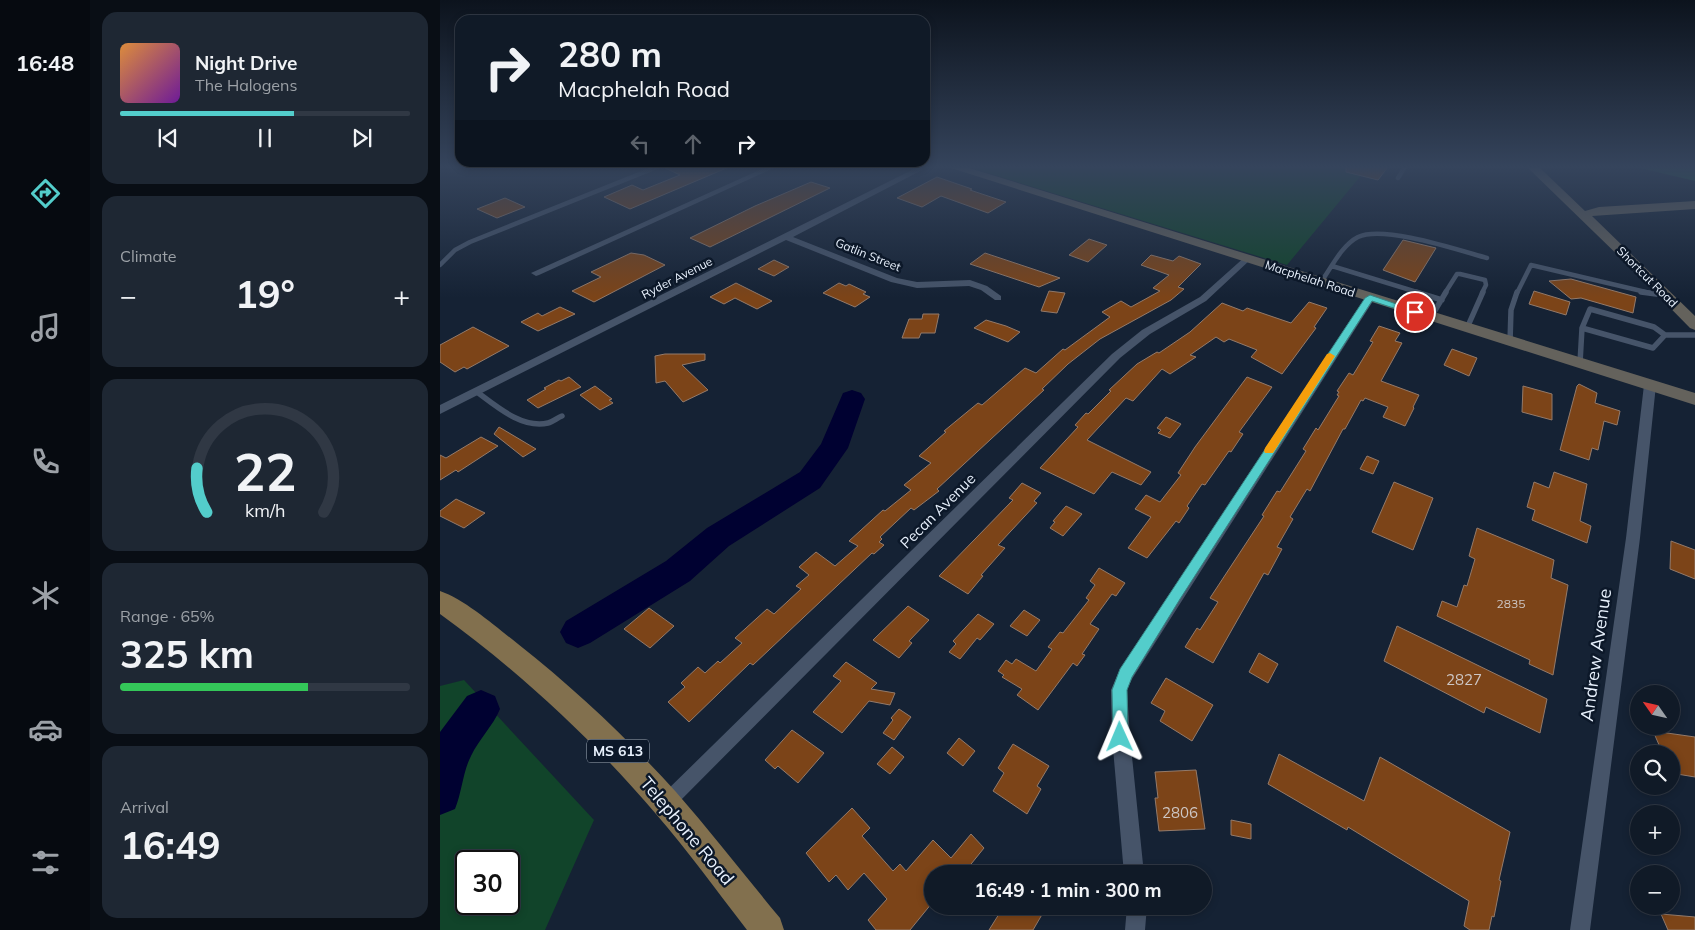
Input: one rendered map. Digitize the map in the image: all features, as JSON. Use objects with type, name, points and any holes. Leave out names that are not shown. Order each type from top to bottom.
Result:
[{"type":"main road","name":"Telephone Road","points":[[440,601],[480,628],[537,674],[599,731],[666,803],[768,930]]},
{"type":"street","points":[[536,273],[676,210]]},
{"type":"street","name":"Ryder Avenue","points":[[440,410],[838,210]]},
{"type":"street","name":"Macphelah Road","points":[[1093,210],[1695,399]]},
{"type":"street","name":"Shortcut Road","points":[[1578,210],[1695,325]]},
{"type":"street","points":[[1582,214],[1610,210]]},
{"type":"street","name":"Gatlin Street","points":[[786,236],[894,280],[917,285],[970,283],[984,288],[998,298]]},
{"type":"street","name":"Pecan Avenue","points":[[666,803],[1116,356],[1146,332],[1203,299],[1247,258]]},
{"type":"street","points":[[1133,865],[1120,737],[1119,690],[1126,674],[1175,595],[1370,298]]},
{"type":"street","name":"Andrew Avenue","points":[[1580,930],[1633,538],[1650,385]]},
{"type":"street","points":[[1136,930],[1137,915]]},
{"type":"lane","points":[[440,265],[455,250],[470,242],[549,210]]},
{"type":"lane","points":[[1321,282],[1332,266],[1358,237],[1370,234],[1394,235],[1487,258]]},
{"type":"lane","points":[[1510,342],[1511,310],[1517,292],[1531,264],[1640,292],[1665,295]]},
{"type":"lane","points":[[1332,266],[1442,300]]},
{"type":"lane","points":[[1431,317],[1458,274],[1486,280],[1486,285],[1467,328]]},
{"type":"lane","points":[[1580,364],[1582,328],[1590,309],[1654,327],[1665,335],[1695,335]]},
{"type":"lane","points":[[1582,328],[1653,348],[1665,335]]},
{"type":"lane","points":[[477,392],[499,408],[533,424],[547,423],[562,416]]},
{"type":"green space","points":[[1109,210],[1332,210],[1287,265]]},
{"type":"green space","points":[[464,680],[594,820],[545,930],[440,930],[440,686]]},
{"type":"building","points":[[480,210],[516,210],[497,218]]},
{"type":"building","points":[[746,210],[784,210],[710,247],[690,238]]},
{"type":"building","points":[[1089,239],[1107,245],[1088,262],[1069,255]]},
{"type":"building","points":[[1403,240],[1436,248],[1415,282],[1383,270]]},
{"type":"building","points":[[631,253],[644,255],[665,265],[594,302],[572,291],[601,277],[591,272]]},
{"type":"building","points":[[985,253],[1060,278],[1039,287],[970,264]]},
{"type":"building","points":[[1151,255],[1173,261],[1179,256],[1201,264],[1178,287],[1184,289],[1171,300],[1100,339],[1068,364],[1042,389],[1044,390],[937,489],[939,491],[914,510],[911,508],[880,537],[882,539],[879,542],[884,545],[874,554],[872,553],[753,665],[750,663],[689,722],[668,702],[685,687],[681,683],[698,667],[705,673],[718,661],[720,663],[742,643],[735,638],[767,609],[774,614],[801,589],[796,586],[809,575],[799,567],[816,552],[835,566],[858,546],[849,541],[883,510],[885,511],[911,490],[904,485],[931,463],[919,456],[946,432],[944,431],[978,403],[982,405],[1025,368],[1036,373],[1063,349],[1065,350],[1110,317],[1102,312],[1121,301],[1131,307],[1160,291],[1153,288],[1169,275],[1141,265]]},
{"type":"building","points":[[774,260],[789,267],[774,276],[758,269]]},
{"type":"building","points":[[1571,279],[1636,297],[1633,313],[1581,298],[1571,299],[1549,281]]},
{"type":"building","points":[[736,283],[772,301],[757,309],[735,298],[724,304],[710,297]]},
{"type":"building","points":[[839,283],[846,286],[849,284],[866,292],[863,294],[870,297],[855,307],[823,293]]},
{"type":"building","points":[[1049,291],[1065,293],[1057,313],[1041,311]]},
{"type":"building","points":[[1534,291],[1570,302],[1566,315],[1529,304]]},
{"type":"building","points":[[1309,302],[1327,308],[1314,327],[1316,328],[1282,374],[1251,357],[1257,350],[1229,339],[1224,342],[1216,337],[1190,355],[1196,357],[1170,374],[1162,369],[1133,401],[1126,398],[1087,440],[1151,472],[1141,485],[1112,472],[1094,494],[1040,468],[1078,427],[1075,425],[1086,413],[1088,414],[1111,391],[1109,390],[1137,364],[1157,352],[1159,353],[1190,332],[1222,303],[1243,311],[1247,308],[1291,323]]},
{"type":"building","points":[[560,307],[575,314],[538,331],[521,322],[538,313],[542,316]]},
{"type":"building","points":[[923,314],[939,314],[935,333],[921,333],[919,338],[902,338],[909,319],[922,319]]},
{"type":"building","points":[[986,320],[1020,332],[1008,342],[974,328]]},
{"type":"building","points":[[1379,326],[1400,333],[1395,341],[1402,343],[1381,381],[1419,395],[1414,408],[1405,426],[1383,417],[1388,407],[1365,398],[1363,401],[1361,400],[1345,429],[1343,429],[1310,491],[1307,489],[1290,517],[1293,519],[1277,547],[1282,549],[1268,575],[1264,573],[1213,663],[1185,647],[1197,628],[1200,630],[1218,602],[1210,598],[1264,516],[1262,515],[1277,491],[1280,492],[1306,451],[1303,449],[1316,428],[1318,430],[1339,396],[1337,391],[1349,373],[1353,375],[1373,342],[1370,341]]},
{"type":"building","points":[[473,327],[509,346],[467,369],[464,367],[455,372],[440,362],[440,345]]},
{"type":"building","points":[[1452,349],[1477,358],[1469,376],[1444,365]]},
{"type":"building","points":[[665,354],[705,354],[705,360],[682,365],[708,390],[683,402],[665,381],[656,383],[655,356]]},
{"type":"building","points":[[569,377],[581,387],[538,408],[527,400],[546,389],[544,388]]},
{"type":"building","points":[[1247,377],[1272,387],[1239,432],[1243,434],[1231,452],[1229,451],[1205,485],[1202,484],[1187,506],[1189,508],[1179,523],[1176,521],[1147,558],[1128,548],[1151,517],[1135,509],[1146,495],[1160,502],[1181,475],[1178,473],[1195,447]]},
{"type":"building","points":[[1579,384],[1597,393],[1595,403],[1620,411],[1617,425],[1604,421],[1598,450],[1592,448],[1589,460],[1560,450]]},
{"type":"building","points":[[595,386],[612,399],[609,400],[613,403],[600,410],[580,395]]},
{"type":"building","points":[[1523,386],[1552,394],[1552,420],[1522,412]]},
{"type":"building","points":[[1166,417],[1181,424],[1170,438],[1158,433],[1161,430],[1157,428]]},
{"type":"building","points":[[499,427],[536,449],[523,457],[494,434]]},
{"type":"building","points":[[481,437],[498,446],[458,472],[456,470],[440,480],[440,455],[446,458]]},
{"type":"building","points":[[1367,456],[1379,461],[1373,474],[1360,469]]},
{"type":"building","points":[[1554,472],[1587,484],[1580,521],[1591,526],[1587,543],[1532,520],[1535,510],[1527,507],[1534,482],[1549,488]]},
{"type":"building","points":[[1394,482],[1433,498],[1413,550],[1372,532]]},
{"type":"building","points":[[1022,483],[1041,493],[1034,501],[1037,503],[998,545],[1005,548],[981,575],[983,576],[968,594],[939,576],[1013,500],[1009,498]]},
{"type":"building","points":[[456,499],[485,513],[464,528],[440,516],[440,511]]},
{"type":"building","points":[[1066,506],[1082,514],[1063,536],[1050,528],[1055,522],[1053,521]]},
{"type":"building","points":[[1477,528],[1554,560],[1551,578],[1568,585],[1553,675],[1529,664],[1530,660],[1437,616],[1442,601],[1457,607],[1464,585],[1467,586],[1475,559],[1469,556]]},
{"type":"building","points":[[1671,541],[1695,550],[1695,579],[1670,569]]},
{"type":"building","points":[[1099,568],[1125,583],[1116,596],[1112,594],[1090,624],[1099,629],[1082,654],[1085,655],[1077,666],[1073,663],[1038,710],[1017,695],[1022,689],[1002,677],[1004,675],[998,671],[1006,660],[1012,664],[1016,659],[1036,671],[1052,649],[1048,647],[1060,632],[1063,633],[1089,600],[1086,598],[1095,585],[1090,581]]},
{"type":"building","points":[[908,606],[929,620],[909,641],[912,643],[899,658],[873,640]]},
{"type":"building","points":[[649,608],[674,626],[650,648],[624,629]]},
{"type":"building","points":[[1024,610],[1040,620],[1027,636],[1010,626]]},
{"type":"building","points":[[978,614],[994,624],[980,640],[977,638],[960,659],[949,652],[956,644],[953,641]]},
{"type":"building","points":[[1397,626],[1547,699],[1540,733],[1486,707],[1484,713],[1384,661]]},
{"type":"building","points":[[1259,653],[1278,664],[1268,683],[1249,672]]},
{"type":"building","points":[[846,662],[877,683],[871,689],[895,693],[890,705],[869,701],[842,733],[813,712],[841,681],[833,676]]},
{"type":"building","points":[[1166,678],[1213,705],[1192,741],[1160,721],[1165,711],[1151,703]]},
{"type":"building","points":[[899,709],[911,717],[894,740],[883,733],[893,720],[891,718]]},
{"type":"building","points":[[792,730],[824,753],[798,783],[778,766],[775,769],[765,760]]},
{"type":"building","points":[[1655,735],[1695,737],[1695,777],[1680,774],[1680,745],[1659,745]]},
{"type":"building","points":[[959,738],[975,751],[963,766],[947,753]]},
{"type":"building","points":[[1013,744],[1049,766],[1037,786],[1041,789],[1027,814],[993,791],[1004,773],[998,768]]},
{"type":"building","points":[[892,747],[904,757],[890,774],[877,764]]},
{"type":"building","points":[[1279,754],[1364,801],[1380,757],[1510,832],[1499,880],[1501,881],[1494,917],[1492,916],[1489,930],[1470,930],[1464,926],[1469,901],[1348,827],[1347,830],[1268,784]]},
{"type":"building","points":[[1196,770],[1205,829],[1159,831],[1155,798],[1158,798],[1155,772]]},
{"type":"building","points":[[852,808],[870,828],[862,836],[893,871],[900,864],[906,871],[933,840],[951,858],[971,834],[984,848],[970,865],[924,865],[924,913],[910,930],[876,930],[868,920],[887,899],[864,873],[848,890],[836,875],[829,882],[806,853]]},
{"type":"building","points":[[1231,820],[1251,824],[1251,839],[1231,835]]},
{"type":"building","points":[[998,915],[1042,915],[1033,930],[989,930]]},
{"type":"building","points":[[1661,915],[1695,917],[1695,930],[1668,930]]},
{"type":"waterway","points":[[578,632],[678,571],[718,537],[810,480],[834,448],[852,399]]},
{"type":"waterway","points":[[440,794],[453,747],[481,709]]},
{"type":"slow traffic","points":[[1269,451],[1330,356]]},
{"type":"route","points":[[1120,737],[1119,690],[1126,674],[1331,354],[1370,298],[1415,312]]}]
